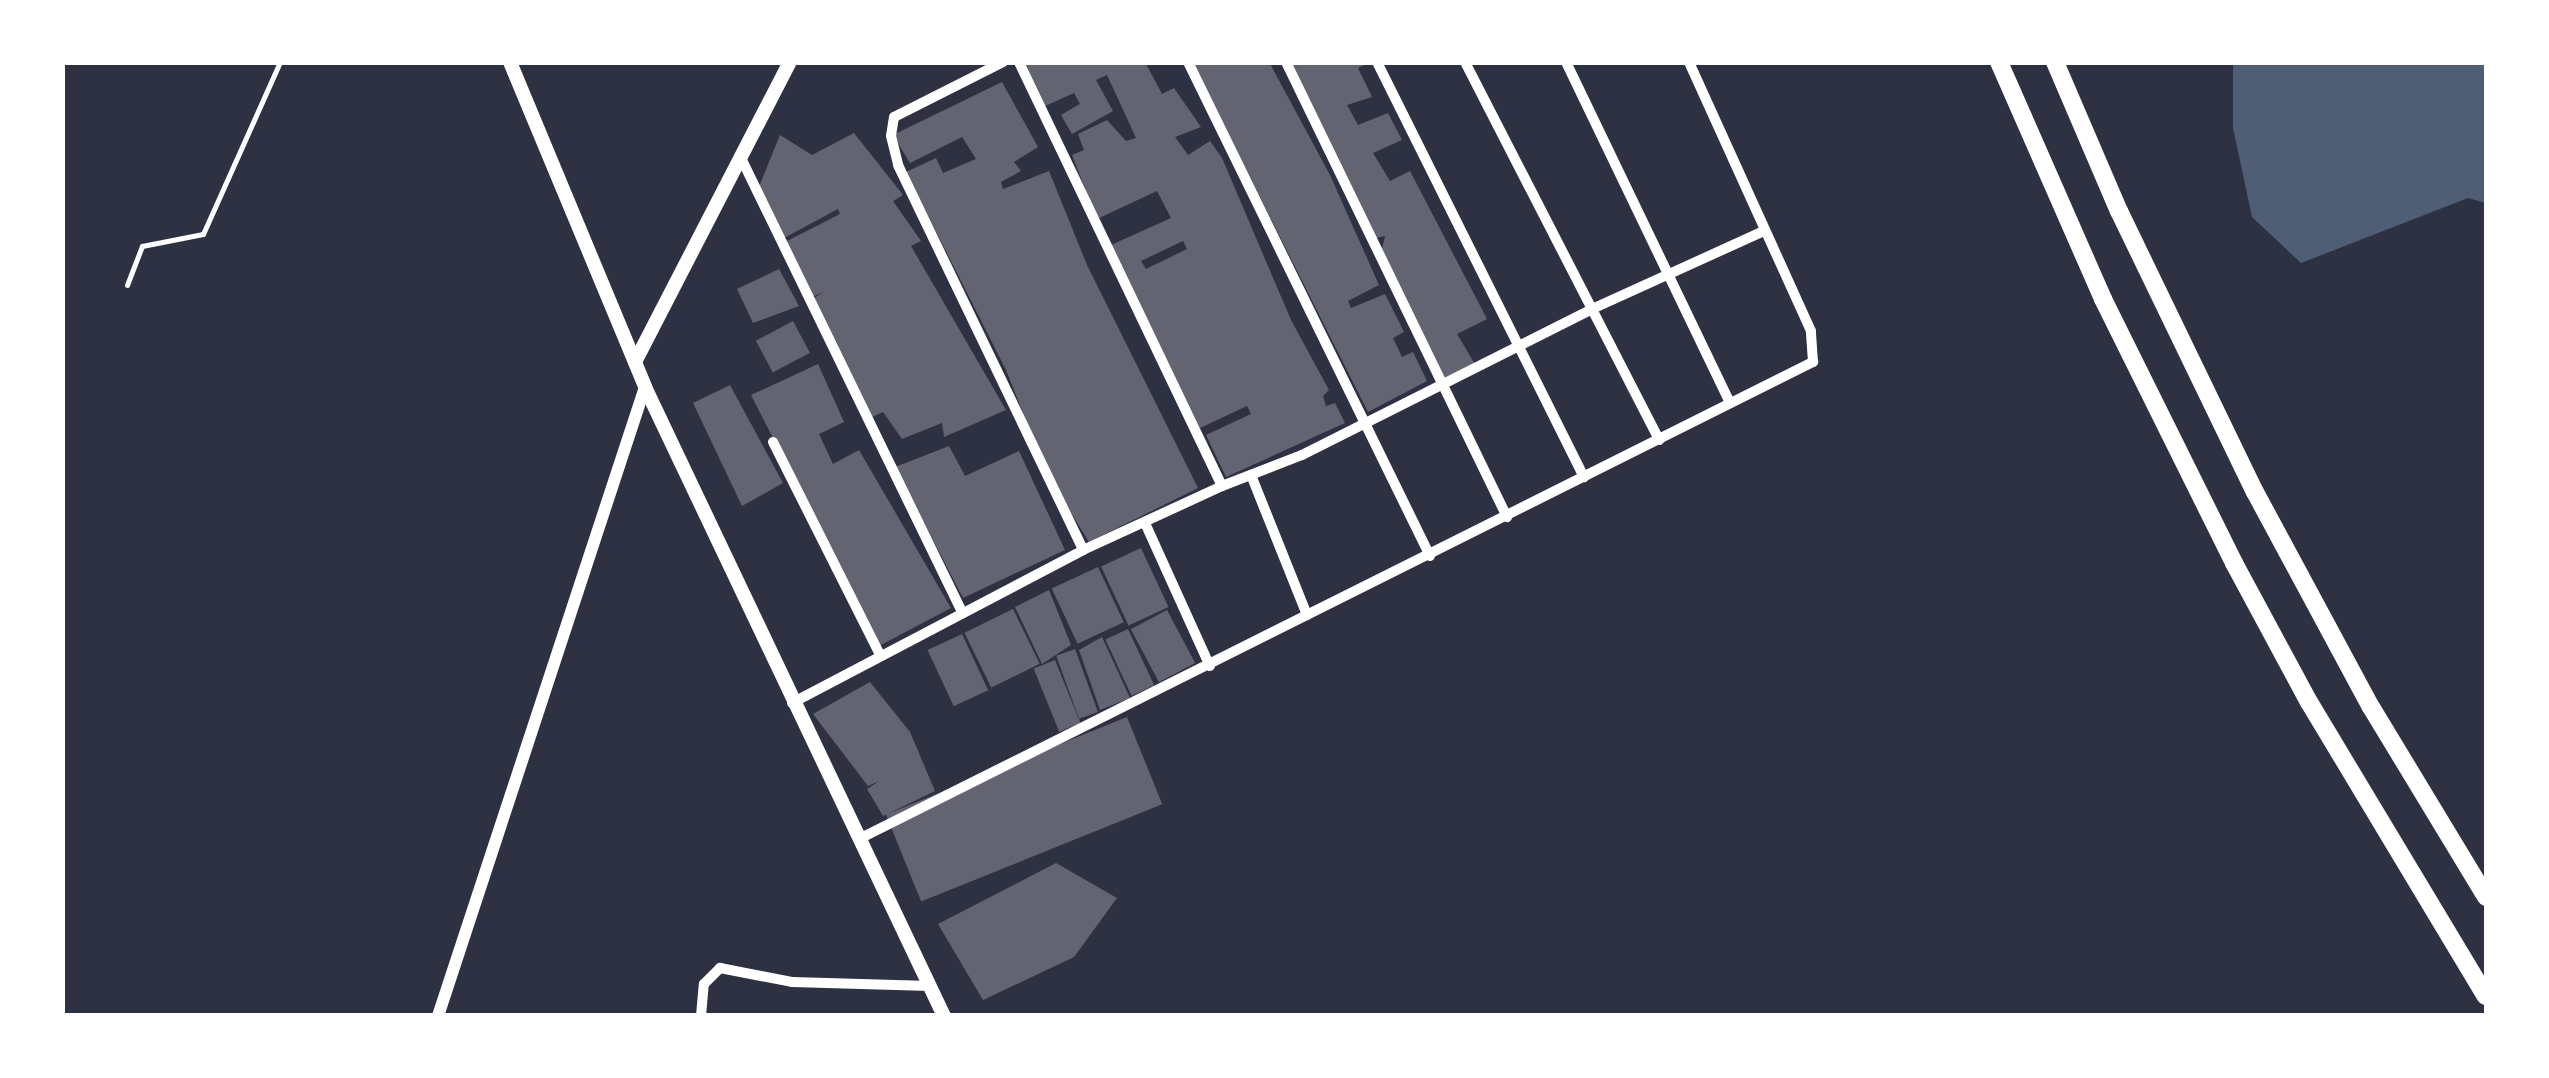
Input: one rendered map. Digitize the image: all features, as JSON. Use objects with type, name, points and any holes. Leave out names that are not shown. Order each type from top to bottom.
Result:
[{"type":"highway","points":[[1999,62],[2103,299],[2234,564],[2308,702],[2486,996]]},
{"type":"highway","points":[[2056,62],[2119,211],[2256,492],[2371,707],[2486,898]]},
{"type":"main road","points":[[510,62],[645,387],[944,1016]]},
{"type":"main road","points":[[634,362],[790,62]]},
{"type":"street","points":[[1004,62],[894,117],[890,136],[898,164],[1084,550]]},
{"type":"street","points":[[1019,62],[1222,486]]},
{"type":"street","points":[[1188,62],[1430,556]]},
{"type":"street","points":[[1286,62],[1507,517]]},
{"type":"street","points":[[1377,62],[1584,477]]},
{"type":"street","points":[[1465,62],[1658,440]]},
{"type":"street","points":[[1566,62],[1671,272],[1730,404]]},
{"type":"street","points":[[859,839],[1430,556],[1730,404],[1815,356],[1811,331],[1689,62]]},
{"type":"street","points":[[741,158],[962,612]]},
{"type":"street","points":[[792,703],[1084,550],[1367,422],[1592,308],[1764,231]]},
{"type":"street","points":[[438,1016],[645,387]]},
{"type":"street","points":[[773,442],[880,655]]},
{"type":"street","points":[[1252,475],[1308,616]]},
{"type":"street","points":[[1145,522],[1210,666]]},
{"type":"street","points":[[702,1016],[704,984],[720,968],[809,983],[930,986]]},
{"type":"lane","points":[[127,286],[142,246],[203,234],[280,62]]},
{"type":"water","points":[[2233,63],[2486,63],[2486,203],[2468,198],[2301,263],[2252,217],[2233,128]]},
{"type":"building","points":[[1023,62],[1145,62],[1162,94],[1174,88],[1201,127],[1175,137],[1188,155],[1210,141],[1222,158],[1291,320],[1329,390],[1323,396],[1326,406],[1335,403],[1345,423],[1226,477],[1206,435],[1251,414],[1247,406],[1200,428],[1111,245],[1171,218],[1157,191],[1097,219],[1072,155],[1084,150],[1078,134],[1107,120],[1126,141],[1136,138],[1107,75],[1096,80],[1113,111],[1072,134],[1061,115],[1080,104],[1074,93],[1043,107]],"holes":[[[1183,241],[1187,249],[1146,269],[1141,261]]]},
{"type":"building","points":[[1192,62],[1269,62],[1330,175],[1379,285],[1348,301],[1351,308],[1385,294],[1404,332],[1393,338],[1402,357],[1413,352],[1427,381],[1368,412]]},
{"type":"building","points":[[1290,62],[1370,62],[1358,68],[1372,97],[1347,105],[1358,125],[1388,113],[1402,140],[1373,153],[1390,181],[1410,171],[1487,319],[1457,334],[1475,364],[1445,378],[1382,249],[1385,236],[1376,238]]},
{"type":"building","points":[[1002,82],[1038,147],[1014,162],[1021,171],[1001,182],[1003,189],[1049,171],[1087,265],[1198,488],[1089,542],[1048,476],[1006,370],[906,172],[936,158],[943,173],[976,159],[962,137],[910,163],[893,135]]},
{"type":"building","points":[[854,133],[903,195],[893,201],[921,241],[911,246],[1006,410],[944,437],[942,423],[902,439],[883,412],[870,418],[812,299],[824,292],[812,297],[787,241],[840,214],[838,209],[784,238],[758,189],[780,135],[812,155]]},
{"type":"building","points":[[779,269],[799,306],[753,323],[737,289]]},
{"type":"building","points":[[793,321],[810,353],[773,373],[756,341]]},
{"type":"building","points":[[818,364],[844,422],[819,434],[833,464],[859,450],[951,608],[879,646],[751,395]]},
{"type":"building","points":[[730,385],[783,483],[742,506],[693,403]]},
{"type":"building","points":[[949,446],[965,476],[1019,451],[1065,550],[963,598],[895,467]]},
{"type":"building","points":[[1141,548],[1168,607],[1129,626],[1101,567]]},
{"type":"building","points":[[1098,567],[1124,622],[1078,644],[1052,589]]},
{"type":"building","points":[[1049,590],[1071,645],[1042,664],[1015,607]]},
{"type":"building","points":[[1013,609],[1040,664],[991,687],[964,633]]},
{"type":"building","points":[[1167,610],[1195,663],[1159,682],[1131,629]]},
{"type":"building","points":[[1128,629],[1154,685],[1132,696],[1105,640]]},
{"type":"building","points":[[962,634],[988,690],[954,706],[928,650]]},
{"type":"building","points":[[1102,637],[1130,698],[1100,710],[1079,650]]},
{"type":"building","points":[[1075,649],[1098,712],[1079,719],[1056,656]]},
{"type":"building","points":[[1055,660],[1080,723],[1059,732],[1034,669]]},
{"type":"building","points":[[870,682],[910,732],[935,791],[883,816],[867,789],[879,781],[868,786],[813,714]]},
{"type":"building","points":[[1127,717],[1162,804],[921,902],[886,814]]},
{"type":"building","points":[[1056,863],[1117,898],[1074,957],[983,1000],[938,924]]}]
